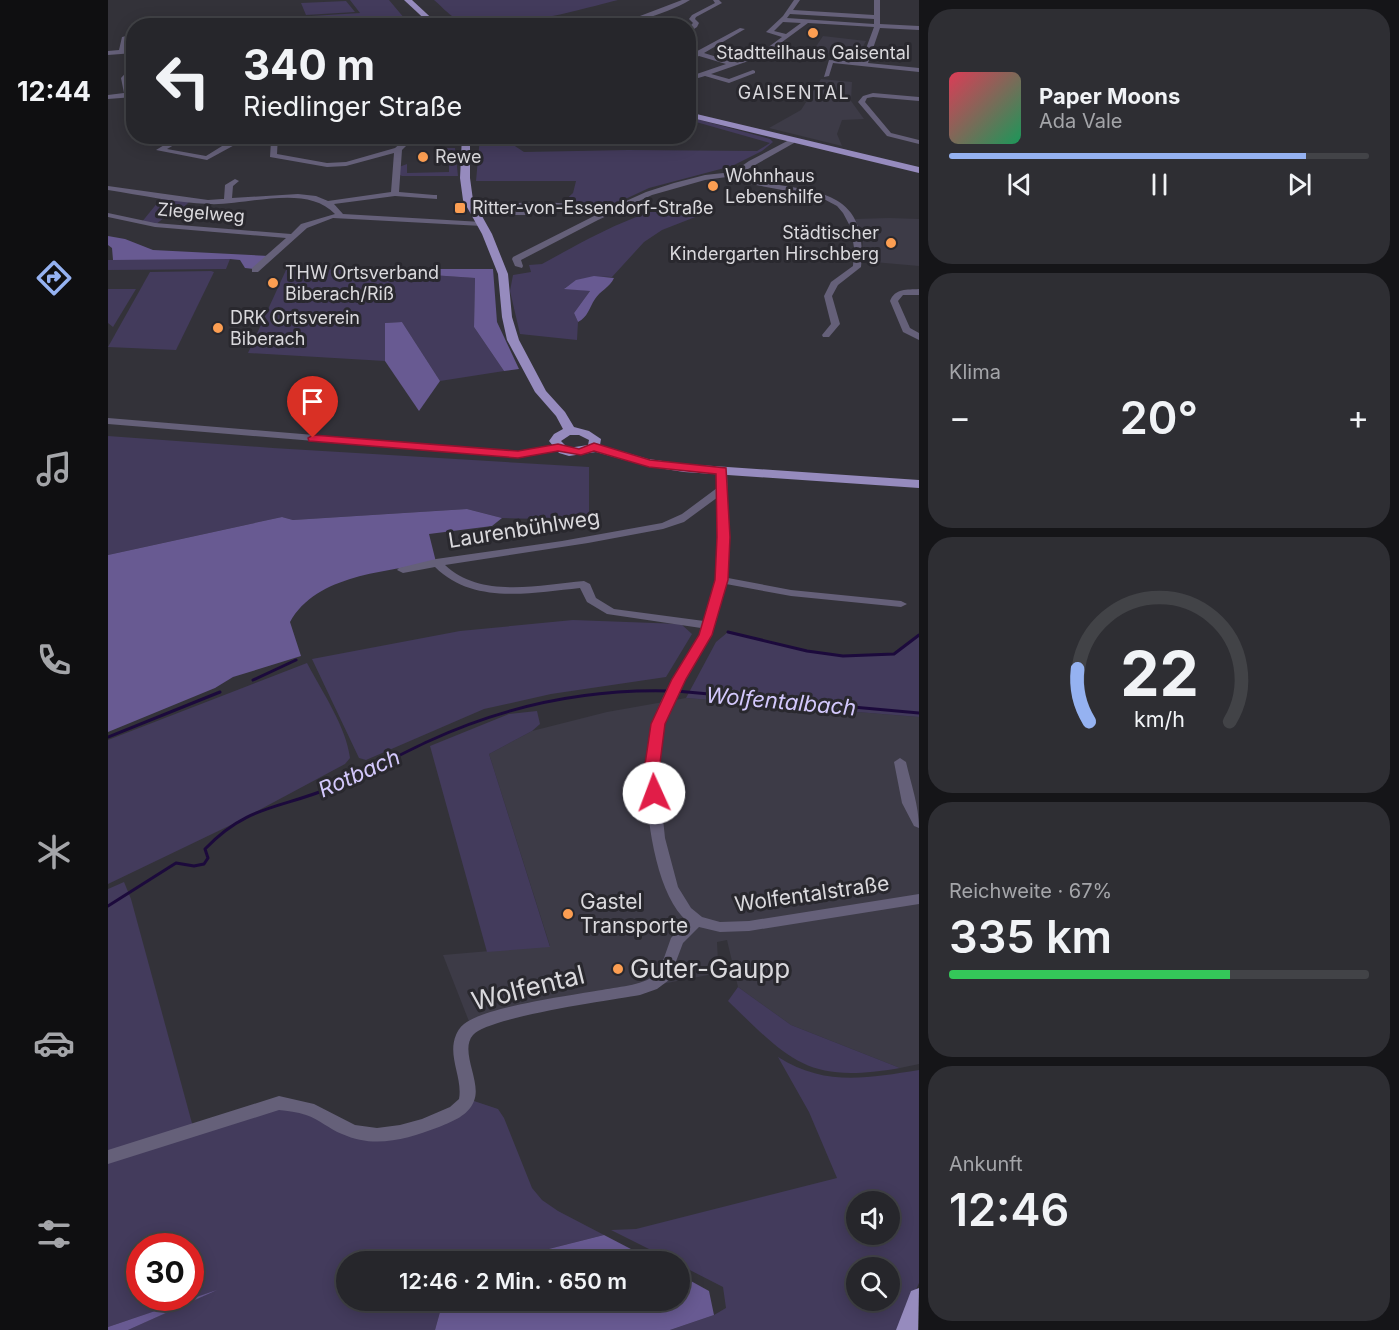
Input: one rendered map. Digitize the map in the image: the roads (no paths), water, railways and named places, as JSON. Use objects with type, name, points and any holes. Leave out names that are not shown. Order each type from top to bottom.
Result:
[{"type":"main road","points":[[408,0],[428,18]]},
{"type":"main road","points":[[696,116],[790,141],[919,170]]},
{"type":"main road","points":[[466,144],[465,178],[468,200],[482,224],[504,274],[507,317],[513,340],[536,384],[561,415],[570,431]]},
{"type":"main road","points":[[594,447],[596,443],[591,435],[570,431],[556,438],[558,447],[572,452],[581,452],[594,447],[649,463],[722,471],[919,484]]},
{"type":"main road","points":[[907,1330],[919,1298]]},
{"type":"street","points":[[641,18],[687,0]]},
{"type":"street","points":[[693,18],[719,3],[716,0]]},
{"type":"street","points":[[789,36],[769,32],[782,20],[797,0]]},
{"type":"street","points":[[864,64],[877,27],[877,0]]},
{"type":"street","points":[[788,12],[877,17]]},
{"type":"street","points":[[782,20],[919,28]]},
{"type":"street","points":[[696,77],[735,65],[768,51],[805,23]]},
{"type":"street","points":[[696,56],[741,29]]},
{"type":"street","points":[[123,48],[124,38],[126,38]]},
{"type":"street","points":[[108,53],[126,47]]},
{"type":"street","points":[[700,54],[735,65]]},
{"type":"street","points":[[826,76],[831,61],[919,70]]},
{"type":"street","points":[[705,74],[729,81],[753,72]]},
{"type":"street","points":[[108,97],[126,93]]},
{"type":"street","points":[[919,99],[873,95],[865,97],[861,102],[889,135],[919,142]]},
{"type":"street","points":[[735,174],[740,167],[755,162],[790,141]]},
{"type":"street","points":[[170,144],[160,150],[207,158],[231,144]]},
{"type":"street","points":[[274,144],[273,155],[327,165],[346,164],[398,150],[404,144]]},
{"type":"street","points":[[395,194],[398,150]]},
{"type":"street","points":[[519,266],[516,259],[644,195],[669,186],[735,174],[745,181],[826,196],[838,203],[851,221],[859,236],[860,250],[857,267],[834,284],[828,296],[836,324],[826,335]]},
{"type":"street","points":[[228,202],[229,185],[235,181]]},
{"type":"street","points":[[108,188],[208,202],[228,202],[266,196],[305,197],[328,203],[395,194],[434,197]]},
{"type":"street","points":[[328,203],[340,215]]},
{"type":"street","points":[[539,205],[593,208],[609,213]]},
{"type":"street","name":"Ziegelweg","points":[[108,215],[177,228],[292,236]]},
{"type":"street","points":[[255,270],[292,236],[314,222],[340,215],[482,224]]},
{"type":"street","points":[[919,292],[901,293],[894,301],[906,330],[919,337]]},
{"type":"street","points":[[108,421],[518,455],[558,447]]},
{"type":"street","points":[[704,923],[686,912],[671,887],[658,838],[652,771],[658,724],[679,679],[707,630],[722,580],[724,537],[722,471]]},
{"type":"street","name":"Laurenbühlweg","points":[[436,562],[596,539],[672,523],[686,517],[708,497],[722,490]]},
{"type":"street","points":[[403,570],[436,562]]},
{"type":"street","name":"Laurenbühlweg","points":[[436,562],[452,578],[468,586],[500,589],[584,584],[591,600],[610,612],[707,630]]},
{"type":"street","points":[[722,580],[791,593],[901,604]]},
{"type":"street","points":[[900,762],[909,802],[919,824]]},
{"type":"street","name":"Wolfentalstraße","points":[[704,923],[720,927],[749,926],[919,899]]},
{"type":"street","name":"Wolfental","points":[[108,1157],[279,1103],[317,1112],[356,1133],[376,1135],[396,1133],[446,1117],[456,1112],[468,1097],[468,1083],[461,1054],[462,1036],[470,1026],[519,1012],[640,989],[658,983],[669,970],[676,941],[704,923]]},
{"type":"waterway","points":[[728,632],[807,651],[843,656],[894,654],[919,635]]},
{"type":"waterway","points":[[253,680],[296,660]]},
{"type":"waterway","name":"Rotbach","points":[[108,906],[176,863],[194,866],[204,864],[208,858],[205,849],[220,835],[250,816],[343,783],[458,729],[516,709],[546,702],[607,693],[669,691]]},
{"type":"waterway","name":"Wolfentalbach","points":[[676,691],[919,713]]},
{"type":"waterway","points":[[108,737],[220,692]]},
{"type":"place","name":"Stadtteilhaus Gaisental","points":[[813,33]]},
{"type":"place","name":"Rewe","points":[[423,157]]},
{"type":"place","name":"Wohnhaus Lebenshilfe","points":[[713,186]]},
{"type":"place","name":"Ritter-von-Essendorf-Straße","points":[[460,208]]},
{"type":"place","name":"Städtischer Kindergarten Hirschberg","points":[[891,243]]},
{"type":"place","name":"THW Ortsverband Biberach/Riß","points":[[273,283]]},
{"type":"place","name":"DRK Ortsverein Biberach","points":[[218,328]]},
{"type":"place","name":"Gastel Transporte","points":[[568,914]]},
{"type":"place","name":"Guter-Gaupp","points":[[618,969]]},
{"type":"district","name":"GAISENTAL","points":[[794,93]]}]
